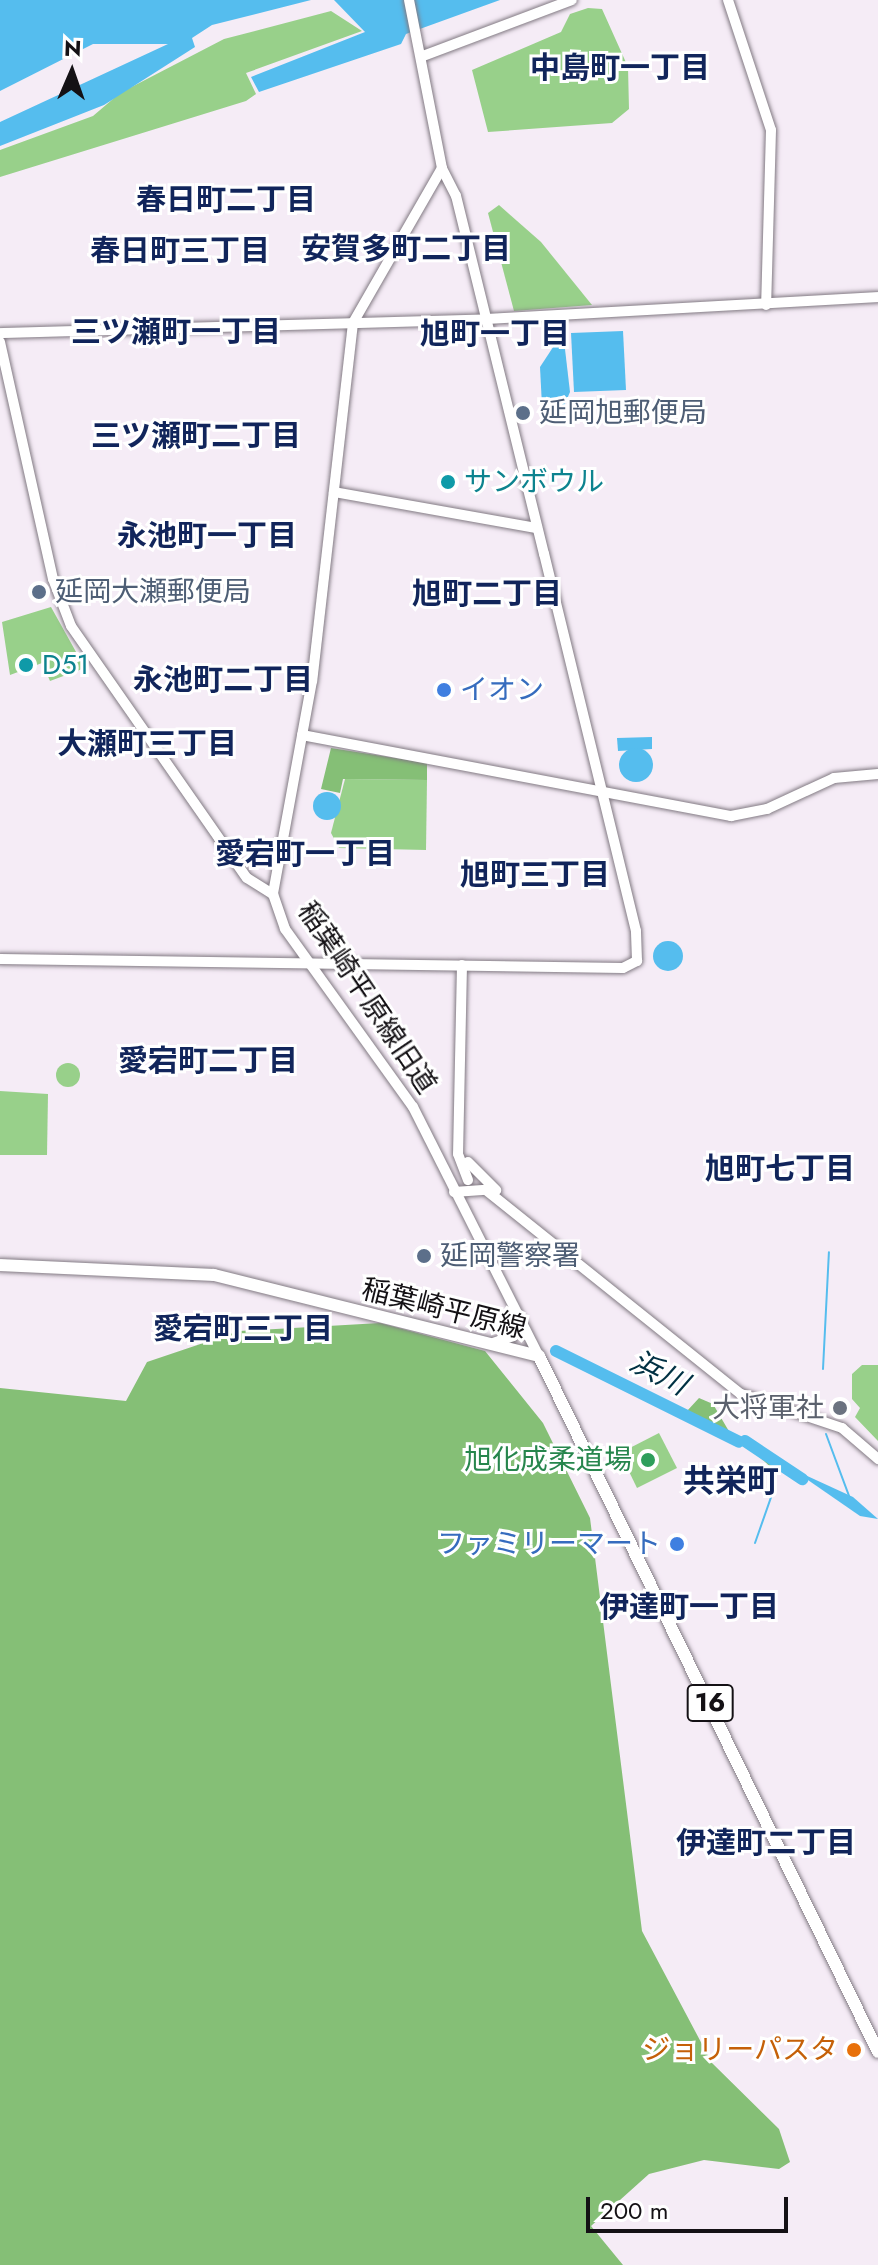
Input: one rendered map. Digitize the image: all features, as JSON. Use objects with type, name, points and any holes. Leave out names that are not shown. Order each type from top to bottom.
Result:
[{"type":"main road","name":"稲葉崎平原線","points":[[0,1265],[214,1275],[539,1356],[878,2052]]},
{"type":"street","points":[[0,959],[623,968],[637,961],[601,790],[487,319],[456,196],[442,168],[423,56],[409,0]]},
{"type":"street","points":[[423,56],[572,0]]},
{"type":"street","points":[[728,0],[771,130],[766,305]]},
{"type":"street","name":"稲葉崎平原線旧道","points":[[442,168],[353,323],[302,735],[273,894],[285,929],[313,962],[413,1107],[539,1356]]},
{"type":"street","points":[[0,333],[487,319],[873,297]]},
{"type":"street","points":[[0,342],[53,579],[71,626],[247,878],[273,894]]},
{"type":"street","points":[[334,492],[537,528]]},
{"type":"street","points":[[302,735],[743,817],[827,780],[878,774]]},
{"type":"street","points":[[462,965],[459,1151],[468,1180]]},
{"type":"street","points":[[459,1151],[525,1221]]},
{"type":"street","points":[[454,1192],[468,1180],[488,1183]]},
{"type":"street","points":[[454,1192],[480,1187],[741,1394],[842,1428],[878,1459]]},
{"type":"street","points":[[474,1342],[507,1340],[521,1322]]},
{"type":"green space","points":[[588,8],[602,9],[628,67],[629,109],[612,123],[488,132],[472,70],[561,32],[570,14]]},
{"type":"green space","points":[[331,11],[362,31],[246,73],[256,94],[246,101],[0,177],[0,150],[93,116],[120,93],[224,39]]},
{"type":"green space","points":[[499,205],[541,242],[592,305],[514,311],[488,213]]},
{"type":"green space","points":[[51,607],[85,668],[50,681],[42,663],[10,675],[2,622]]},
{"type":"green space","points":[[331,748],[427,763],[427,780],[343,779],[340,793],[321,789]]},
{"type":"green space","points":[[345,779],[427,780],[426,850],[339,848],[331,833]]},
{"type":"green space","points":[[68,1063],[77,1066],[80,1075],[77,1084],[68,1087],[59,1084],[56,1075],[59,1066]]},
{"type":"green space","points":[[0,1091],[48,1094],[47,1155],[0,1155]]},
{"type":"green space","points":[[380,1323],[485,1351],[543,1423],[590,1518],[642,1931],[712,2063],[779,2129],[790,2162],[779,2169],[704,2160],[649,2174],[591,2226],[623,2265],[0,2265],[0,1388],[126,1401],[147,1362],[239,1331]]},
{"type":"green space","points":[[557,1353],[687,1411],[699,1398],[713,1404],[737,1445]]},
{"type":"green space","points":[[862,1365],[878,1365],[878,1441],[855,1417],[860,1408],[852,1399],[852,1374]]},
{"type":"green space","name":"旭化成柔道場","points":[[659,1433],[677,1468],[637,1488],[620,1453]]},
{"type":"green space","points":[[743,1439],[781,1461],[775,1471],[746,1445]]},
{"type":"water","points":[[0,0],[311,0],[212,25],[192,38],[195,47],[104,105],[0,146],[0,122],[168,44],[93,44],[0,91]]},
{"type":"water","points":[[334,0],[500,0],[406,34],[401,44],[259,92],[251,77],[365,32]]},
{"type":"water","points":[[623,331],[626,390],[574,392],[571,333]]},
{"type":"water","points":[[563,332],[570,392],[564,406],[542,406],[540,367]]},
{"type":"water","points":[[652,737],[652,749],[618,751],[617,738]]},
{"type":"water","points":[[636,748],[648,753],[653,765],[648,777],[636,782],[624,777],[619,765],[624,753]]},
{"type":"water","points":[[327,792],[337,796],[341,806],[337,816],[327,820],[317,816],[313,806],[317,796]]},
{"type":"water","points":[[668,941],[679,945],[683,956],[679,967],[668,971],[657,967],[653,956],[657,945]]},
{"type":"water","points":[[792,1469],[853,1497],[878,1519],[860,1516]]},
{"type":"waterway","points":[[823,1369],[829,1252]]},
{"type":"waterway","name":"浜川","points":[[556,1351],[739,1442]]},
{"type":"waterway","points":[[826,1434],[849,1496]]},
{"type":"waterway","name":"浜川","points":[[745,1441],[802,1479]]},
{"type":"waterway","points":[[779,1473],[781,1468]]},
{"type":"waterway","points":[[755,1543],[775,1486]]},
{"type":"place","name":"延岡旭郵便局","points":[[523,413]]},
{"type":"place","name":"サンボウル","points":[[448,482]]},
{"type":"place","name":"延岡大瀬郵便局","points":[[39,592]]},
{"type":"place","name":"D51","points":[[26,665]]},
{"type":"place","name":"イオン","points":[[444,690]]},
{"type":"place","name":"延岡警察署","points":[[424,1256]]},
{"type":"place","name":"大将軍社","points":[[840,1408]]},
{"type":"place","name":"旭化成柔道場","points":[[648,1460]]},
{"type":"place","name":"ファミリーマート","points":[[677,1544]]},
{"type":"place","name":"ジョリーパスタ","points":[[854,2050]]},
{"type":"district","name":"中島町一丁目","points":[[620,68]]},
{"type":"district","name":"春日町二丁目","points":[[226,200]]},
{"type":"district","name":"安賀多町二丁目","points":[[406,249]]},
{"type":"district","name":"春日町三丁目","points":[[180,251]]},
{"type":"district","name":"三ツ瀬町一丁目","points":[[176,332]]},
{"type":"district","name":"旭町一丁目","points":[[495,334]]},
{"type":"district","name":"三ツ瀬町二丁目","points":[[196,436]]},
{"type":"district","name":"永池町一丁目","points":[[207,536]]},
{"type":"district","name":"旭町二丁目","points":[[487,594]]},
{"type":"district","name":"永池町二丁目","points":[[223,680]]},
{"type":"district","name":"大瀬町三丁目","points":[[147,744]]},
{"type":"district","name":"愛宕町一丁目","points":[[305,854]]},
{"type":"district","name":"旭町三丁目","points":[[535,875]]},
{"type":"district","name":"愛宕町二丁目","points":[[208,1061]]},
{"type":"district","name":"旭町七丁目","points":[[780,1169]]},
{"type":"district","name":"愛宕町三丁目","points":[[243,1329]]},
{"type":"district","name":"共栄町","points":[[731,1481]]},
{"type":"district","name":"伊達町一丁目","points":[[689,1607]]},
{"type":"district","name":"伊達町二丁目","points":[[766,1843]]}]
